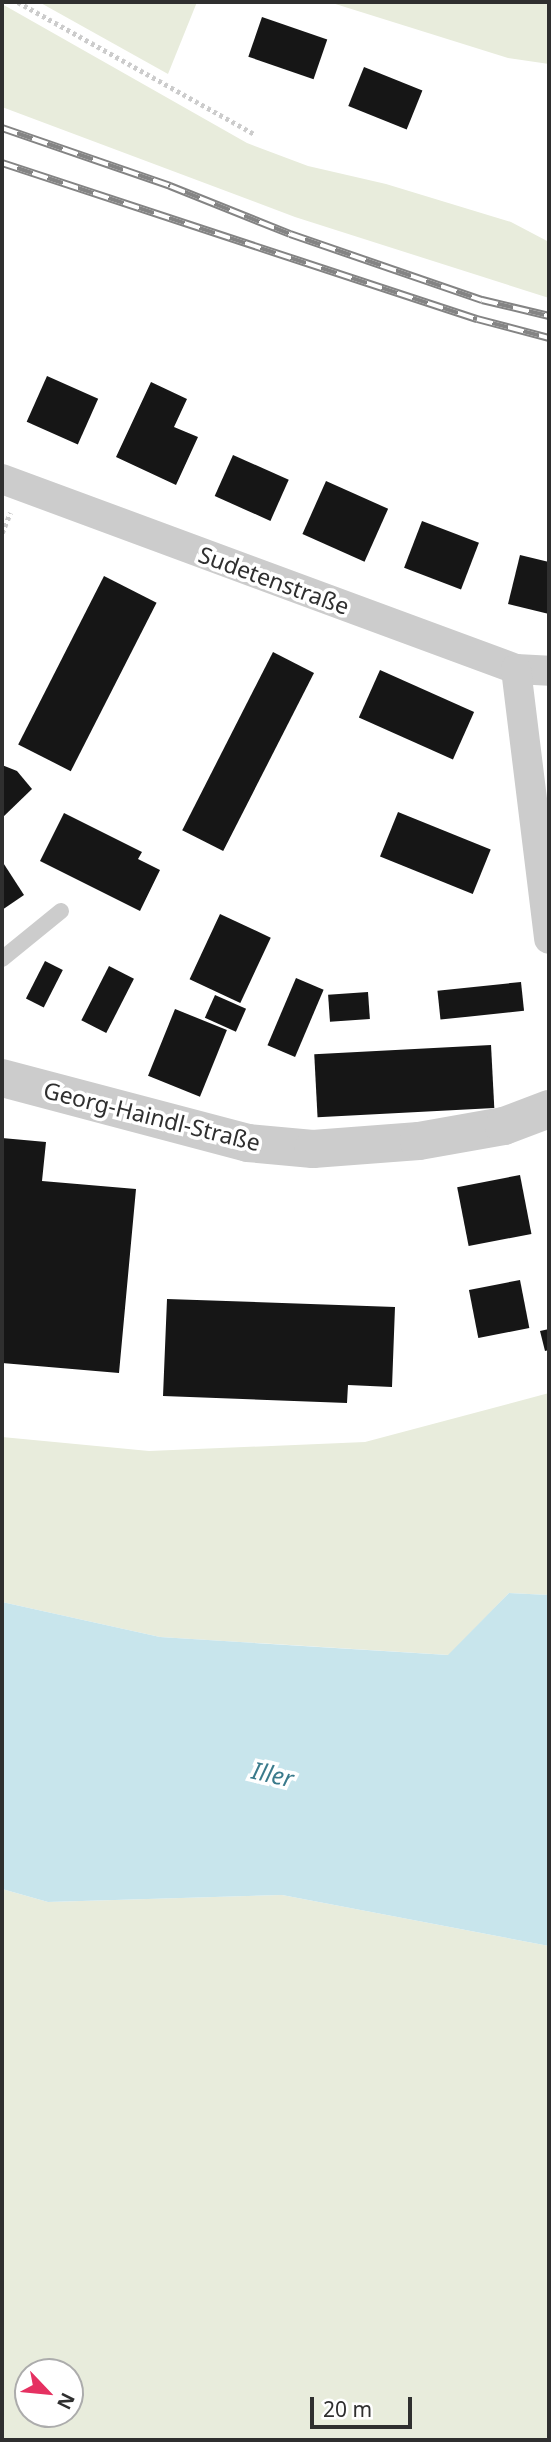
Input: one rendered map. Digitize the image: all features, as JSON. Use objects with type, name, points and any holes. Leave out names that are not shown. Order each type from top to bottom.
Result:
[{"type":"street","name":"Sudetenstraße","points":[[2,479],[516,669],[549,671]]},
{"type":"street","points":[[516,669],[549,939]]},
{"type":"street","name":"Georg-Haindl-Straße","points":[[2,1078],[248,1143],[313,1149],[419,1141],[504,1126],[549,1109]]},
{"type":"lane","points":[[2,959],[61,911]]},
{"type":"path","points":[[18,2],[254,134]]},
{"type":"green space","points":[[39,2],[197,2],[168,74]]},
{"type":"green space","points":[[329,2],[549,2],[549,64],[508,58]]},
{"type":"green space","points":[[2,4],[247,143],[308,166],[386,184],[511,222],[549,242],[549,298],[295,217],[2,107]]},
{"type":"green space","points":[[549,1393],[549,1595],[509,1593],[449,1655],[160,1637],[2,1602],[2,1437],[149,1451],[365,1442]]},
{"type":"green space","points":[[2,1889],[48,1902],[282,1895],[549,1946],[549,2440],[2,2440]]},
{"type":"water","name":"Iller","points":[[509,1593],[549,1595],[549,1946],[282,1895],[48,1902],[2,1889],[2,1602],[160,1637],[448,1655]]},
{"type":"building","points":[[262,17],[327,39],[314,79],[248,57]]},
{"type":"building","points":[[364,67],[422,91],[407,130],[348,106]]},
{"type":"building","points":[[47,376],[98,399],[78,444],[27,422]]},
{"type":"building","points":[[151,382],[187,399],[174,427],[198,437],[176,485],[116,457]]},
{"type":"building","points":[[233,455],[289,480],[270,521],[215,496]]},
{"type":"building","points":[[326,481],[388,509],[365,562],[302,534]]},
{"type":"building","points":[[422,521],[479,543],[461,590],[404,568]]},
{"type":"building","points":[[520,555],[549,562],[549,614],[508,604]]},
{"type":"building","points":[[104,576],[157,603],[71,771],[18,744]]},
{"type":"building","points":[[273,652],[314,673],[223,851],[182,830]]},
{"type":"building","points":[[380,670],[474,712],[453,759],[359,718]]},
{"type":"building","points":[[2,765],[17,771],[32,789],[2,818]]},
{"type":"building","points":[[398,812],[491,849],[473,894],[380,857]]},
{"type":"building","points":[[64,813],[142,852],[138,859],[160,870],[140,911],[40,861]]},
{"type":"building","points":[[2,861],[24,895],[2,910]]},
{"type":"building","points":[[220,914],[271,938],[240,1003],[190,979]]},
{"type":"building","points":[[45,961],[63,970],[44,1008],[26,998]]},
{"type":"building","points":[[109,966],[134,979],[106,1033],[81,1020]]},
{"type":"building","points":[[296,978],[324,990],[295,1057],[267,1045]]},
{"type":"building","points":[[521,982],[524,1011],[440,1020],[437,991]]},
{"type":"building","points":[[368,992],[370,1019],[330,1022],[328,995]]},
{"type":"building","points":[[215,995],[246,1009],[236,1032],[205,1018]]},
{"type":"building","points":[[175,1009],[227,1030],[200,1097],[148,1076]]},
{"type":"building","points":[[491,1045],[494,1108],[318,1117],[314,1054]]},
{"type":"building","points":[[2,1138],[46,1142],[42,1181],[136,1189],[119,1373],[2,1363]]},
{"type":"building","points":[[520,1175],[531,1234],[469,1246],[457,1187]]},
{"type":"building","points":[[520,1280],[529,1328],[478,1338],[469,1290]]},
{"type":"building","points":[[167,1299],[395,1307],[392,1387],[348,1385],[347,1403],[163,1396]]},
{"type":"building","points":[[549,1329],[549,1350],[545,1351],[540,1331]]},
{"type":"railway","points":[[2,128],[170,186],[290,234],[482,300],[549,316]]},
{"type":"railway","points":[[2,163],[477,319],[549,338]]}]
